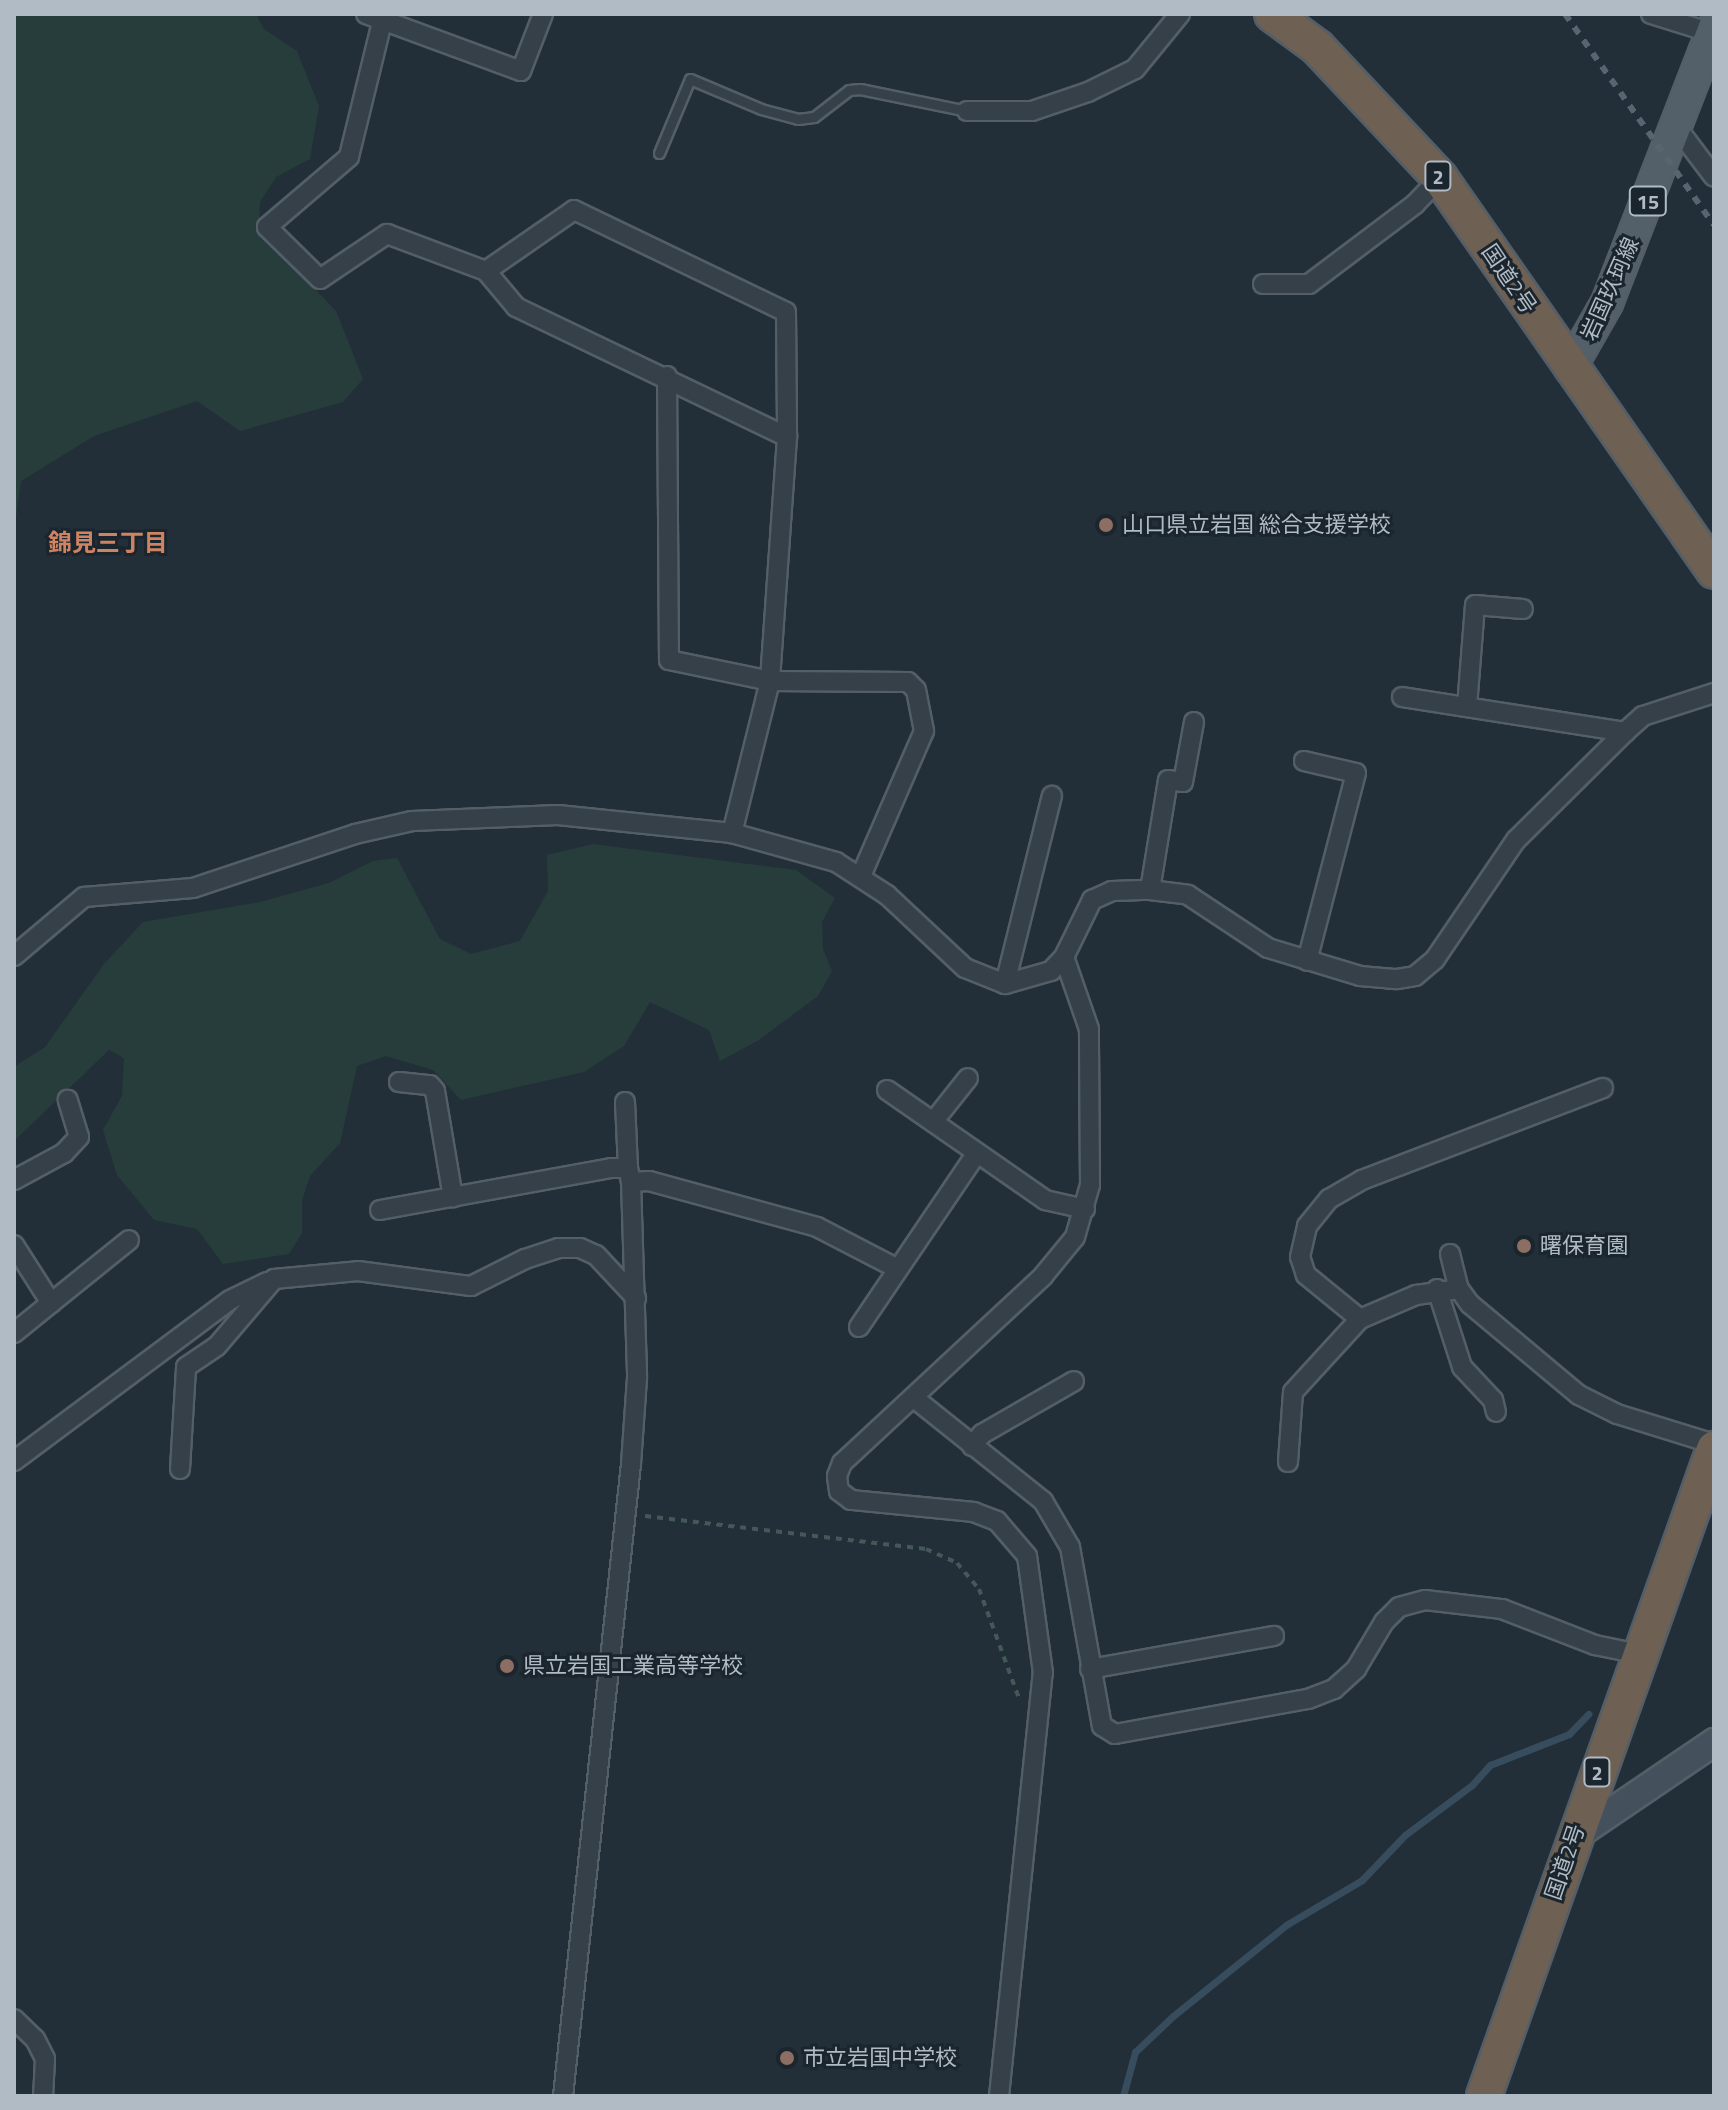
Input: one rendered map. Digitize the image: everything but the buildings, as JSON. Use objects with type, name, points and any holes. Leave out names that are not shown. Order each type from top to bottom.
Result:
[{"type":"highway","name":"国道2号","points":[[1272,14],[1317,47],[1440,178],[1714,571]]},
{"type":"highway","name":"国道2号","points":[[1484,2096],[1714,1446]]},
{"type":"main road","name":"岩国玖珂線","points":[[1570,368],[1607,303],[1713,30]]},
{"type":"street","points":[[543,14],[521,71],[377,16],[349,157],[267,227],[320,279],[387,234],[486,271],[516,307],[667,376],[787,437]]},
{"type":"street","points":[[967,111],[1032,111],[1088,92],[1135,69],[1180,14]]},
{"type":"street","points":[[1651,14],[1713,30]]},
{"type":"street","points":[[1677,128],[1714,177]]},
{"type":"street","points":[[1263,284],[1309,284],[1415,204],[1440,178]]},
{"type":"street","points":[[486,271],[574,210],[786,312],[787,437],[770,681],[732,833]]},
{"type":"street","points":[[667,376],[669,660],[770,681],[908,682],[916,690],[924,731],[861,876]]},
{"type":"street","points":[[1467,707],[1475,605],[1523,609]]},
{"type":"street","points":[[18,944],[84,897],[193,888],[355,834],[412,821],[558,815],[732,833],[836,862],[861,876],[965,968],[1005,984],[1051,971],[1064,957],[1092,900],[1112,891],[1150,890],[1188,895],[1268,948],[1307,961],[1360,976],[1415,976],[1455,934],[1477,890],[1516,840],[1556,806],[1625,732],[1643,716],[1714,693]]},
{"type":"street","points":[[1402,697],[1625,732]]},
{"type":"street","points":[[1150,890],[1168,780],[1183,782],[1194,722]]},
{"type":"street","points":[[1304,761],[1356,773],[1307,961]]},
{"type":"street","points":[[1005,984],[1052,796]]},
{"type":"street","points":[[999,2096],[1043,1673],[1039,1624],[1027,1556],[1018,1540],[997,1521],[974,1512],[851,1500],[839,1491],[842,1463],[1043,1276],[1075,1237],[1085,1209],[1092,1135],[1089,1029],[1064,957]]},
{"type":"street","points":[[933,1122],[968,1078]]},
{"type":"street","points":[[399,1082],[430,1085],[435,1091],[453,1197]]},
{"type":"street","points":[[1360,1319],[1306,1275],[1300,1257],[1307,1226],[1329,1199],[1362,1180],[1603,1088]]},
{"type":"street","points":[[887,1090],[1045,1200],[1085,1209]]},
{"type":"street","points":[[14,1180],[64,1153],[79,1137],[68,1100]]},
{"type":"street","points":[[563,2096],[626,1514],[637,1378],[636,1298],[625,1102]]},
{"type":"street","points":[[859,1327],[977,1153]]},
{"type":"street","points":[[380,1210],[453,1197],[629,1175],[817,1227],[898,1269]]},
{"type":"street","points":[[14,1333],[129,1240]]},
{"type":"street","points":[[14,1245],[51,1303]]},
{"type":"street","points":[[14,1461],[230,1300],[274,1279],[358,1271],[471,1286],[525,1259],[558,1248],[580,1248],[596,1255],[636,1298]]},
{"type":"street","points":[[1450,1254],[1459,1289],[1494,1327],[1579,1395],[1617,1414],[1714,1446]]},
{"type":"street","points":[[180,1469],[186,1367],[217,1346],[274,1279]]},
{"type":"street","points":[[1437,1289],[1462,1367],[1493,1400],[1496,1412]]},
{"type":"street","points":[[1288,1462],[1293,1392],[1360,1319],[1376,1309],[1437,1289],[1459,1289]]},
{"type":"street","points":[[972,1446],[982,1434],[1074,1381]]},
{"type":"street","points":[[914,1398],[1043,1501],[1070,1547],[1102,1726],[1115,1734],[1308,1699],[1334,1689],[1356,1669],[1384,1622],[1399,1607],[1425,1600],[1502,1609],[1595,1645],[1639,1654]]},
{"type":"street","points":[[1090,1669],[1274,1636]]},
{"type":"street","points":[[1573,1838],[1714,1742]]},
{"type":"street","points":[[14,2019],[45,2059],[43,2096]]},
{"type":"lane","points":[[659,153],[690,79],[761,109],[798,119],[814,117],[849,90],[860,89],[967,111]]},
{"type":"path","points":[[626,1514],[926,1549],[957,1563],[979,1589],[1018,1697],[1038,1735]]},
{"type":"green space","points":[[14,14],[256,14],[264,29],[297,51],[319,106],[310,159],[276,177],[260,202],[259,231],[336,311],[363,379],[343,402],[240,431],[197,401],[94,436],[21,481],[14,532]]},
{"type":"green space","points":[[593,844],[796,870],[835,898],[822,922],[823,949],[832,971],[818,996],[759,1040],[720,1061],[709,1030],[650,1002],[624,1046],[584,1072],[461,1100],[433,1070],[386,1056],[357,1066],[340,1143],[310,1176],[302,1201],[302,1233],[289,1254],[223,1264],[197,1229],[154,1220],[117,1175],[103,1130],[122,1096],[124,1058],[109,1050],[14,1141],[14,1067],[45,1047],[104,964],[143,922],[260,902],[329,883],[373,861],[397,858],[440,939],[471,954],[520,941],[548,891],[547,855]]},
{"type":"waterway","points":[[1123,2096],[1135,2052],[1173,2016],[1286,1925],[1362,1880],[1405,1835],[1472,1785],[1490,1765],[1569,1734],[1588,1714]]},
{"type":"railway","points":[[1565,14],[1714,225]]},
{"type":"place","name":"山口県立岩国 総合支援学校","points":[[1106,525]]},
{"type":"place","name":"曙保育園","points":[[1524,1246]]},
{"type":"place","name":"県立岩国工業高等学校","points":[[507,1666]]},
{"type":"place","name":"市立岩国中学校","points":[[787,2058]]},
{"type":"district","name":"錦見三丁目","points":[[108,543]]}]
